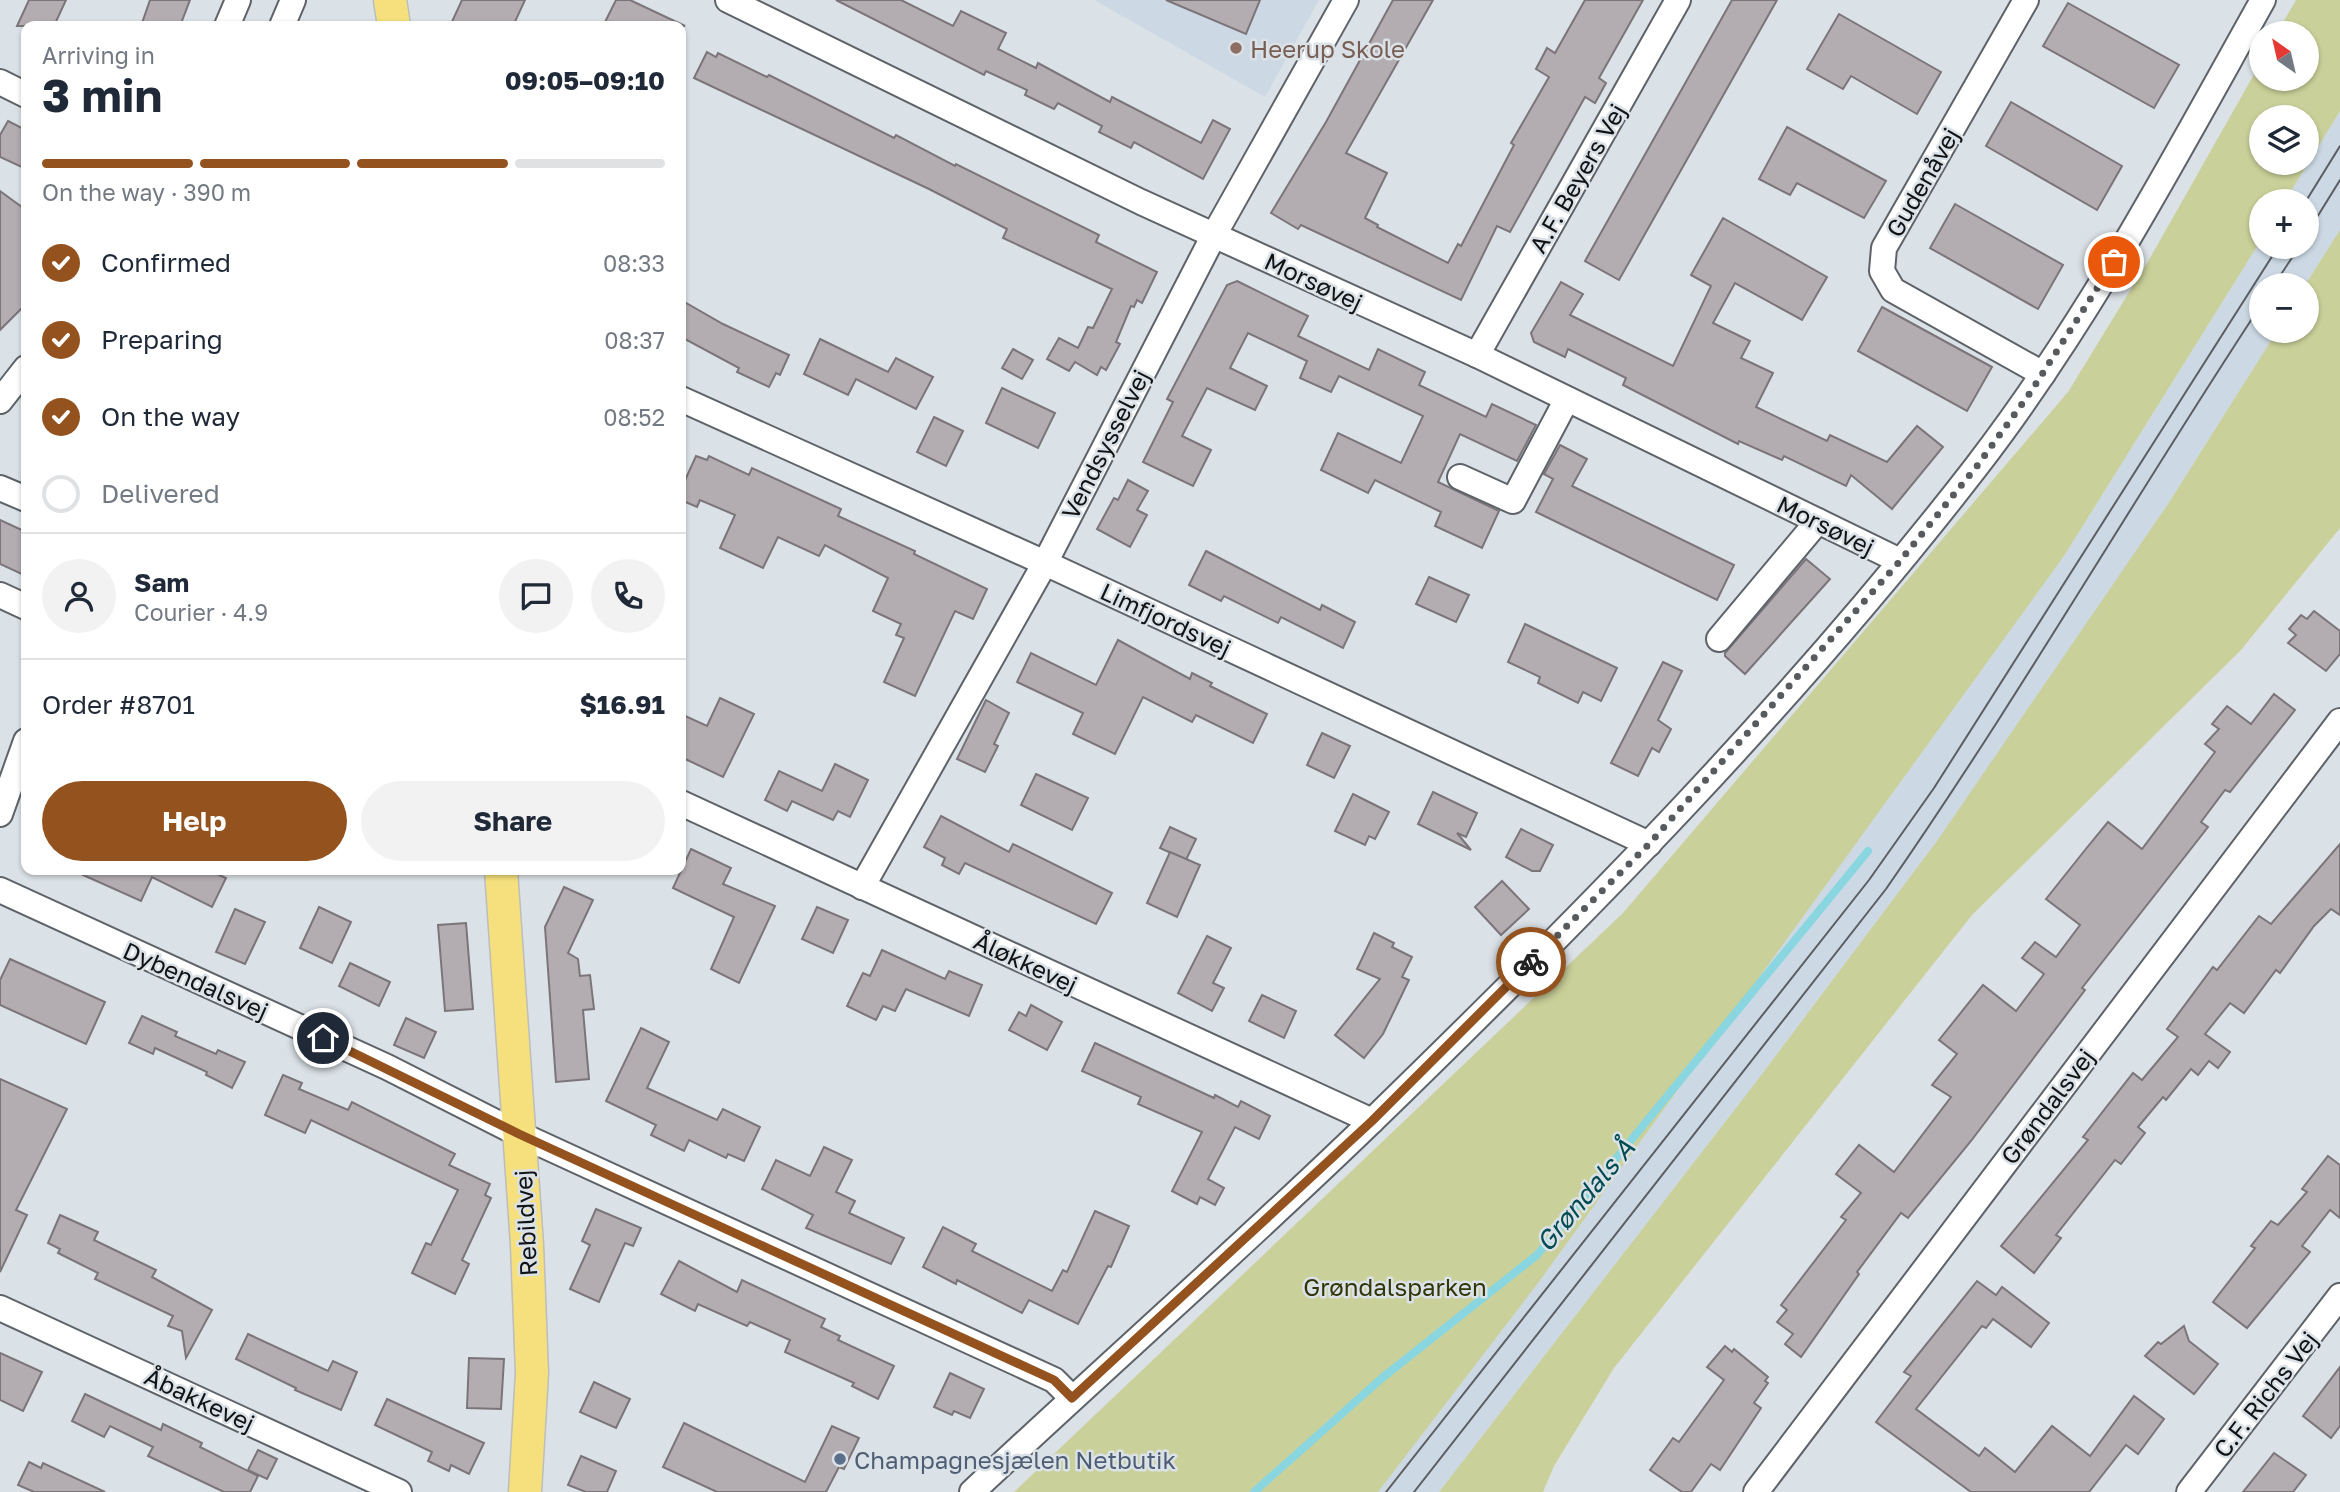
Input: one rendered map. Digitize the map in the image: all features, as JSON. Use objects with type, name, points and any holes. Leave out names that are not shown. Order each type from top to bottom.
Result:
[{"type":"main road","points":[[390,0],[393,21]]},
{"type":"main road","name":"Rebildvej","points":[[501,875],[532,1373],[525,1492]]},
{"type":"street","points":[[229,21],[238,0]]},
{"type":"street","points":[[284,21],[293,0]]},
{"type":"street","name":"Morsøvej","points":[[728,0],[1214,235],[1477,355],[1900,561]]},
{"type":"street","name":"Vendsysselvej","points":[[862,887],[1045,563],[1214,235],[1346,0]]},
{"type":"street","name":"A.F. Beyers Vej","points":[[1477,355],[1678,0]]},
{"type":"street","name":"Gudenåvej","points":[[2026,0],[1884,248],[1882,271],[1894,290],[2043,374]]},
{"type":"street","points":[[972,1492],[1372,1121],[1649,844],[1900,561],[1977,466],[2098,291],[2263,0]]},
{"type":"street","points":[[0,82],[21,92]]},
{"type":"street","points":[[0,401],[21,374]]},
{"type":"street","points":[[0,409],[21,394]]},
{"type":"street","points":[[1460,477],[1513,501],[1567,399]]},
{"type":"street","name":"Limfjordsvej","points":[[686,401],[1045,563],[1649,844]]},
{"type":"street","points":[[0,488],[21,497]]},
{"type":"street","points":[[1719,639],[1818,521]]},
{"type":"street","points":[[0,595],[21,605]]},
{"type":"street","name":"Grøndalsvej","points":[[1756,1492],[2340,722]]},
{"type":"street","points":[[0,814],[21,755]]},
{"type":"street","name":"Åløkkevej","points":[[686,805],[1372,1121]]},
{"type":"street","name":"Dybendalsvej","points":[[0,890],[387,1068],[519,1134],[1054,1380],[1072,1398]]},
{"type":"street","name":"C.F. Richs Vej","points":[[2189,1492],[2340,1296]]},
{"type":"street","name":"Åbakkevej","points":[[0,1308],[399,1492]]},
{"type":"shaded area","name":"Heerup Skole","points":[[1094,0],[1319,0],[1265,97]]},
{"type":"shaded area","points":[[2340,111],[2340,230],[2313,273],[2249,273],[2249,343],[2269,343],[2077,643],[1937,841],[1756,1082],[1439,1492],[1378,1492],[2064,556],[2249,259],[2319,259],[2319,189],[2292,189],[2301,175],[2319,175],[2319,145]]},
{"type":"green space","name":"Grøndalsparken","points":[[2296,0],[2340,0],[2340,111],[2319,145],[2319,105],[2249,105],[2249,175],[2301,175],[2292,189],[2249,189],[2249,259],[2064,556],[1538,1283],[1378,1492],[1014,1492],[1623,913],[2068,392],[2150,258],[2249,83],[2249,91],[2319,91],[2319,21],[2284,21]]},
{"type":"green space","points":[[2340,230],[2340,528],[2241,650],[1972,915],[1614,1368],[1554,1466],[1543,1492],[1439,1492],[1756,1082],[1937,841],[2168,504],[2269,343],[2319,343],[2319,273],[2313,273]]},
{"type":"building","points":[[29,0],[66,0],[56,21],[21,21],[21,26],[17,26]]},
{"type":"building","points":[[150,0],[190,0],[182,21],[143,21]]},
{"type":"building","points":[[462,0],[525,0],[515,21],[452,21]]},
{"type":"building","points":[[616,0],[630,0],[674,21],[606,21]]},
{"type":"building","points":[[836,0],[901,0],[953,26],[961,11],[1006,33],[998,49],[1036,68],[1038,63],[1110,102],[1112,97],[1201,143],[1213,120],[1230,129],[1203,179],[1134,142],[1131,148],[1099,132],[1102,126],[1058,103],[1054,109],[1025,95],[1027,90],[986,71],[984,75]]},
{"type":"building","points":[[1166,0],[1260,0],[1246,34]]},
{"type":"building","points":[[1393,0],[1433,0],[1346,153],[1387,173],[1365,218],[1378,225],[1377,227],[1448,263],[1458,244],[1461,246],[1514,145],[1511,143],[1549,77],[1536,69],[1547,48],[1555,53],[1585,0],[1643,0],[1599,78],[1606,83],[1595,103],[1585,97],[1510,232],[1497,226],[1461,300],[1301,225],[1298,229],[1271,213],[1326,122]]},
{"type":"building","points":[[1732,0],[1777,0],[1619,280],[1585,261]]},
{"type":"building","points":[[2068,3],[2179,65],[2154,108],[2043,46]]},
{"type":"building","points":[[1839,14],[1941,72],[1917,114],[1851,76],[1843,89],[1807,69]]},
{"type":"building","points":[[707,52],[716,57],[718,53],[767,77],[769,75],[894,138],[896,135],[955,166],[956,164],[1099,235],[1096,242],[1157,272],[1142,303],[1137,300],[1134,307],[1131,306],[1116,342],[1120,344],[1106,370],[1101,367],[1097,375],[1075,362],[1069,371],[1047,359],[1059,338],[1078,348],[1088,327],[1093,328],[1112,289],[1003,238],[1007,229],[929,189],[694,78]]},
{"type":"building","points":[[2011,102],[2122,166],[2097,210],[1986,146]]},
{"type":"building","points":[[8,121],[21,128],[21,167],[0,157],[0,135]]},
{"type":"building","points":[[1787,127],[1886,181],[1864,218],[1797,183],[1790,195],[1759,179]]},
{"type":"building","points":[[0,191],[21,206],[21,309],[0,330]]},
{"type":"building","points":[[1955,204],[2063,265],[2038,309],[1930,248]]},
{"type":"building","points":[[1723,218],[1827,277],[1802,320],[1735,283],[1713,323],[1750,341],[1741,358],[1773,373],[1756,407],[1827,441],[1830,435],[1887,462],[1917,426],[1943,447],[1892,509],[1851,475],[1846,486],[1784,456],[1782,460],[1739,441],[1738,444],[1623,385],[1626,378],[1568,349],[1565,357],[1534,342],[1531,333],[1561,282],[1583,294],[1570,315],[1673,366],[1711,286],[1691,275]]},
{"type":"building","points":[[1237,281],[1308,316],[1298,336],[1369,370],[1378,349],[1425,372],[1419,385],[1486,417],[1492,404],[1536,425],[1517,461],[1460,434],[1438,482],[1499,511],[1482,548],[1435,526],[1441,512],[1375,480],[1368,493],[1321,470],[1338,433],[1401,463],[1423,416],[1339,376],[1331,392],[1300,378],[1307,361],[1248,333],[1230,368],[1267,386],[1255,410],[1207,388],[1182,436],[1211,450],[1193,486],[1143,462],[1173,402],[1167,399],[1227,285]]},
{"type":"building","points":[[686,303],[723,324],[789,355],[780,375],[776,373],[769,387],[737,372],[739,368],[686,340]]},
{"type":"building","points":[[1882,307],[1992,367],[1967,411],[1858,351]]},
{"type":"building","points":[[820,339],[888,372],[896,358],[933,377],[916,409],[856,379],[848,395],[804,374]]},
{"type":"building","points":[[1013,349],[1033,360],[1022,379],[1002,368]]},
{"type":"building","points":[[1002,388],[1055,413],[1038,448],[986,423]]},
{"type":"building","points":[[934,417],[963,431],[946,466],[917,452]]},
{"type":"building","points":[[1560,445],[1587,459],[1572,486],[1734,565],[1717,600],[1536,512],[1553,479],[1544,474]]},
{"type":"building","points":[[696,456],[707,460],[709,456],[749,475],[752,468],[841,509],[838,516],[915,551],[914,554],[987,589],[973,619],[955,611],[915,696],[884,682],[904,638],[896,635],[901,624],[873,611],[888,578],[825,545],[819,556],[778,537],[763,568],[720,548],[735,515],[700,500],[697,507],[686,502],[686,478]]},
{"type":"building","points":[[1128,480],[1148,491],[1137,510],[1147,515],[1130,547],[1097,529],[1114,498],[1118,500]]},
{"type":"building","points":[[0,520],[21,530],[21,574],[0,564]]},
{"type":"building","points":[[1206,551],[1320,610],[1322,605],[1355,622],[1343,648],[1281,617],[1278,623],[1224,596],[1221,601],[1189,585]]},
{"type":"building","points":[[1806,559],[1830,579],[1745,674],[1725,653]]},
{"type":"building","points":[[1429,577],[1469,595],[1456,622],[1416,604]]},
{"type":"building","points":[[2314,611],[2340,631],[2340,654],[2326,671],[2288,643],[2296,635],[2289,629],[2301,615],[2307,619]]},
{"type":"building","points":[[1525,624],[1617,668],[1601,701],[1583,692],[1578,703],[1538,683],[1540,677],[1508,662]]},
{"type":"building","points":[[1118,640],[1190,679],[1192,673],[1212,683],[1210,686],[1267,714],[1253,743],[1196,715],[1192,722],[1143,697],[1115,754],[1073,734],[1083,713],[1017,682],[1031,653],[1096,685]]},
{"type":"building","points":[[1663,662],[1682,671],[1658,720],[1671,729],[1659,752],[1652,748],[1638,776],[1611,763]]},
{"type":"building","points":[[2274,694],[2295,710],[2230,792],[2225,790],[2201,822],[2208,827],[2082,988],[2085,990],[1971,1141],[1908,1218],[1901,1213],[1857,1272],[1859,1274],[1801,1357],[1785,1344],[1793,1334],[1777,1322],[1787,1310],[1781,1305],[1846,1220],[1841,1217],[1861,1193],[1836,1174],[1859,1145],[1894,1172],[1951,1097],[1932,1085],[1957,1054],[1939,1040],[1983,985],[2016,1011],[2044,974],[2022,958],[2035,942],[2056,957],[2080,925],[2046,899],[2108,822],[2142,849],[2215,752],[2205,744],[2219,729],[2212,724],[2227,706],[2251,724]]},
{"type":"building","points":[[720,698],[754,714],[723,777],[686,759],[686,716],[707,726]]},
{"type":"building","points":[[986,700],[1009,713],[994,744],[998,746],[985,772],[957,759]]},
{"type":"building","points":[[1322,733],[1350,746],[1334,778],[1307,765]]},
{"type":"building","points":[[835,764],[868,780],[850,817],[838,811],[833,820],[792,801],[787,811],[765,800],[779,771],[822,791]]},
{"type":"building","points":[[1036,774],[1088,798],[1072,830],[1021,805]]},
{"type":"building","points":[[1433,792],[1477,813],[1466,837],[1457,833],[1471,850],[1418,824]]},
{"type":"building","points":[[1353,794],[1389,812],[1375,839],[1369,836],[1365,845],[1335,831]]},
{"type":"building","points":[[941,816],[1009,852],[1013,844],[1112,893],[1096,924],[965,863],[959,874],[942,865],[945,858],[924,847]]},
{"type":"building","points":[[1170,827],[1196,839],[1186,860],[1160,848]]},
{"type":"building","points":[[1521,829],[1553,845],[1540,871],[1532,871],[1506,857]]},
{"type":"building","points":[[2340,844],[2340,915],[2331,909],[2314,926],[2280,973],[2276,970],[2244,1013],[2230,1003],[2205,1034],[2230,1052],[2218,1068],[2209,1061],[2198,1075],[2191,1069],[2166,1100],[2163,1097],[2138,1127],[2145,1133],[2121,1164],[2115,1160],[2056,1235],[2061,1238],[2034,1273],[2001,1246],[2088,1140],[2083,1137],[2133,1073],[2142,1080],[2178,1037],[2167,1029],[2213,967],[2217,970],[2259,916],[2271,924]]},
{"type":"building","points":[[691,849],[731,868],[723,884],[775,906],[739,983],[711,969],[734,917],[673,888],[679,875],[686,875],[686,860]]},
{"type":"building","points":[[1170,852],[1200,865],[1177,917],[1147,903]]},
{"type":"building","points":[[83,875],[219,875],[226,878],[212,907],[152,877],[141,901]]},
{"type":"building","points":[[1502,881],[1529,909],[1501,935],[1475,907]]},
{"type":"building","points":[[564,887],[593,900],[568,953],[578,959],[580,976],[590,975],[594,1009],[583,1010],[589,1079],[556,1082],[545,927]]},
{"type":"building","points":[[319,907],[351,922],[332,963],[300,948]]},
{"type":"building","points":[[817,907],[848,920],[833,953],[802,939]]},
{"type":"building","points":[[235,909],[265,922],[245,964],[216,952]]},
{"type":"building","points":[[466,923],[473,1009],[445,1011],[438,925]]},
{"type":"building","points":[[1374,933],[1394,943],[1392,947],[1412,957],[1402,977],[1409,980],[1383,1034],[1364,1058],[1335,1035],[1380,979],[1357,969]]},
{"type":"building","points":[[1207,936],[1231,948],[1213,983],[1224,988],[1212,1011],[1178,993]]},
{"type":"building","points":[[882,950],[945,979],[949,971],[982,985],[969,1016],[906,989],[895,1011],[883,1006],[876,1020],[847,1006],[863,973],[870,976]]},
{"type":"building","points":[[10,959],[105,1002],[86,1044],[0,1005],[0,980]]},
{"type":"building","points":[[350,963],[390,982],[379,1006],[339,986]]},
{"type":"building","points":[[1262,995],[1296,1011],[1284,1038],[1249,1021]]},
{"type":"building","points":[[1031,1005],[1062,1022],[1047,1050],[1009,1030],[1019,1012],[1026,1016]]},
{"type":"building","points":[[142,1016],[177,1032],[175,1036],[216,1054],[218,1050],[245,1062],[232,1088],[206,1075],[207,1072],[155,1048],[153,1054],[129,1043]]},
{"type":"building","points":[[406,1018],[436,1032],[424,1058],[394,1045]]},
{"type":"building","points":[[641,1028],[669,1042],[647,1088],[717,1120],[723,1109],[760,1127],[744,1161],[728,1154],[726,1158],[689,1140],[684,1151],[651,1135],[656,1125],[606,1101]]},
{"type":"building","points":[[1095,1043],[1214,1098],[1215,1095],[1238,1107],[1241,1101],[1270,1116],[1259,1139],[1235,1127],[1208,1179],[1224,1188],[1215,1205],[1200,1197],[1197,1204],[1172,1191],[1202,1132],[1138,1104],[1141,1097],[1082,1071]]},
{"type":"building","points":[[283,1075],[302,1083],[299,1089],[348,1110],[352,1102],[455,1154],[449,1165],[490,1184],[485,1195],[491,1198],[462,1260],[469,1264],[455,1294],[412,1273],[426,1243],[431,1245],[458,1190],[311,1120],[305,1133],[265,1115]]},
{"type":"building","points":[[0,1079],[67,1109],[16,1210],[27,1215],[0,1272]]},
{"type":"building","points":[[824,1147],[852,1160],[836,1192],[855,1201],[849,1213],[904,1238],[891,1264],[806,1228],[813,1215],[762,1189],[776,1160],[810,1176]]},
{"type":"building","points":[[2328,1156],[2340,1165],[2340,1218],[2330,1210],[2302,1246],[2310,1252],[2247,1328],[2213,1302],[2255,1248],[2251,1246],[2271,1221],[2278,1225],[2307,1192],[2302,1189]]},
{"type":"building","points":[[596,1209],[641,1228],[633,1246],[625,1243],[599,1302],[570,1289],[590,1245],[582,1241]]},
{"type":"building","points":[[1095,1211],[1129,1226],[1111,1267],[1108,1266],[1078,1324],[1029,1300],[1022,1313],[957,1280],[956,1284],[923,1267],[943,1227],[976,1244],[972,1251],[1052,1291],[1063,1270],[1067,1272]]},
{"type":"building","points":[[60,1215],[98,1232],[94,1240],[156,1270],[152,1277],[212,1310],[186,1358],[182,1331],[168,1326],[173,1316],[95,1279],[98,1273],[58,1253],[60,1249],[48,1243]]},
{"type":"building","points":[[679,1261],[737,1292],[742,1280],[825,1319],[821,1327],[840,1336],[838,1340],[894,1366],[878,1399],[852,1386],[854,1383],[785,1352],[790,1340],[750,1322],[747,1326],[698,1304],[695,1311],[661,1294]]},
{"type":"building","points":[[1977,1281],[1996,1295],[2002,1287],[2049,1323],[2031,1347],[1993,1319],[1986,1328],[1982,1326],[1916,1409],[1979,1456],[1985,1448],[2015,1472],[2052,1426],[2090,1456],[2134,1396],[2164,1419],[2138,1454],[2126,1445],[2089,1492],[1971,1492],[1876,1422],[1911,1376],[1904,1372]]},
{"type":"building","points":[[2184,1326],[2189,1341],[2218,1364],[2194,1394],[2145,1356],[2158,1342],[2161,1344]]},
{"type":"building","points":[[248,1334],[328,1371],[333,1361],[357,1372],[341,1410],[295,1390],[296,1388],[236,1359]]},
{"type":"building","points":[[1725,1346],[1732,1352],[1734,1349],[1768,1377],[1765,1381],[1768,1383],[1754,1403],[1761,1408],[1720,1470],[1711,1464],[1691,1492],[1682,1492],[1650,1470],[1673,1438],[1679,1442],[1724,1380],[1707,1367]]},
{"type":"building","points":[[0,1353],[42,1372],[23,1411],[0,1400]]},
{"type":"building","points":[[469,1358],[504,1359],[501,1409],[467,1408]]},
{"type":"building","points":[[2340,1367],[2340,1426],[2331,1438],[2303,1416]]},
{"type":"building","points":[[950,1373],[984,1389],[970,1418],[954,1411],[952,1415],[934,1407]]},
{"type":"building","points":[[594,1382],[630,1399],[616,1428],[580,1412]]},
{"type":"building","points":[[85,1394],[161,1430],[163,1424],[202,1443],[200,1447],[258,1476],[250,1492],[224,1492],[148,1456],[153,1447],[110,1426],[104,1437],[72,1421]]},
{"type":"building","points":[[387,1399],[484,1443],[469,1474],[451,1465],[449,1471],[428,1461],[432,1452],[375,1425]]},
{"type":"building","points":[[684,1423],[805,1482],[832,1426],[859,1438],[844,1469],[839,1467],[826,1492],[717,1492],[663,1467]]},
{"type":"building","points":[[258,1450],[277,1459],[267,1479],[248,1470]]},
{"type":"building","points":[[2274,1453],[2306,1475],[2293,1492],[2243,1492]]},
{"type":"building","points":[[581,1456],[616,1471],[607,1492],[586,1492],[568,1485]]},
{"type":"building","points":[[29,1462],[41,1468],[43,1463],[105,1492],[34,1492],[18,1485]]},
{"type":"waterway","name":"Grøndals Å","points":[[1254,1492],[1382,1378],[1537,1255],[1868,851]]},
{"type":"tram line","points":[[2313,189],[2340,146]]},
{"type":"tram line","points":[[2319,214],[2340,180]]},
{"type":"tram line","points":[[1386,1492],[1869,880],[1934,788],[2270,259]]},
{"type":"tram line","points":[[2282,273],[2291,259]]},
{"type":"tram line","points":[[1414,1492],[1886,889],[2029,672],[2249,324]]},
{"type":"way so far","points":[[1531,962],[1649,844],[1900,561],[1977,466],[2030,393],[2098,291],[2114,262]]},
{"type":"place","name":"Heerup Skole","points":[[1236,48]]},
{"type":"place","name":"Champagnesjælen Netbutik","points":[[840,1459]]},
{"type":"route","points":[[323,1038],[519,1134],[1054,1380],[1072,1398],[1372,1121],[1531,962]]}]
